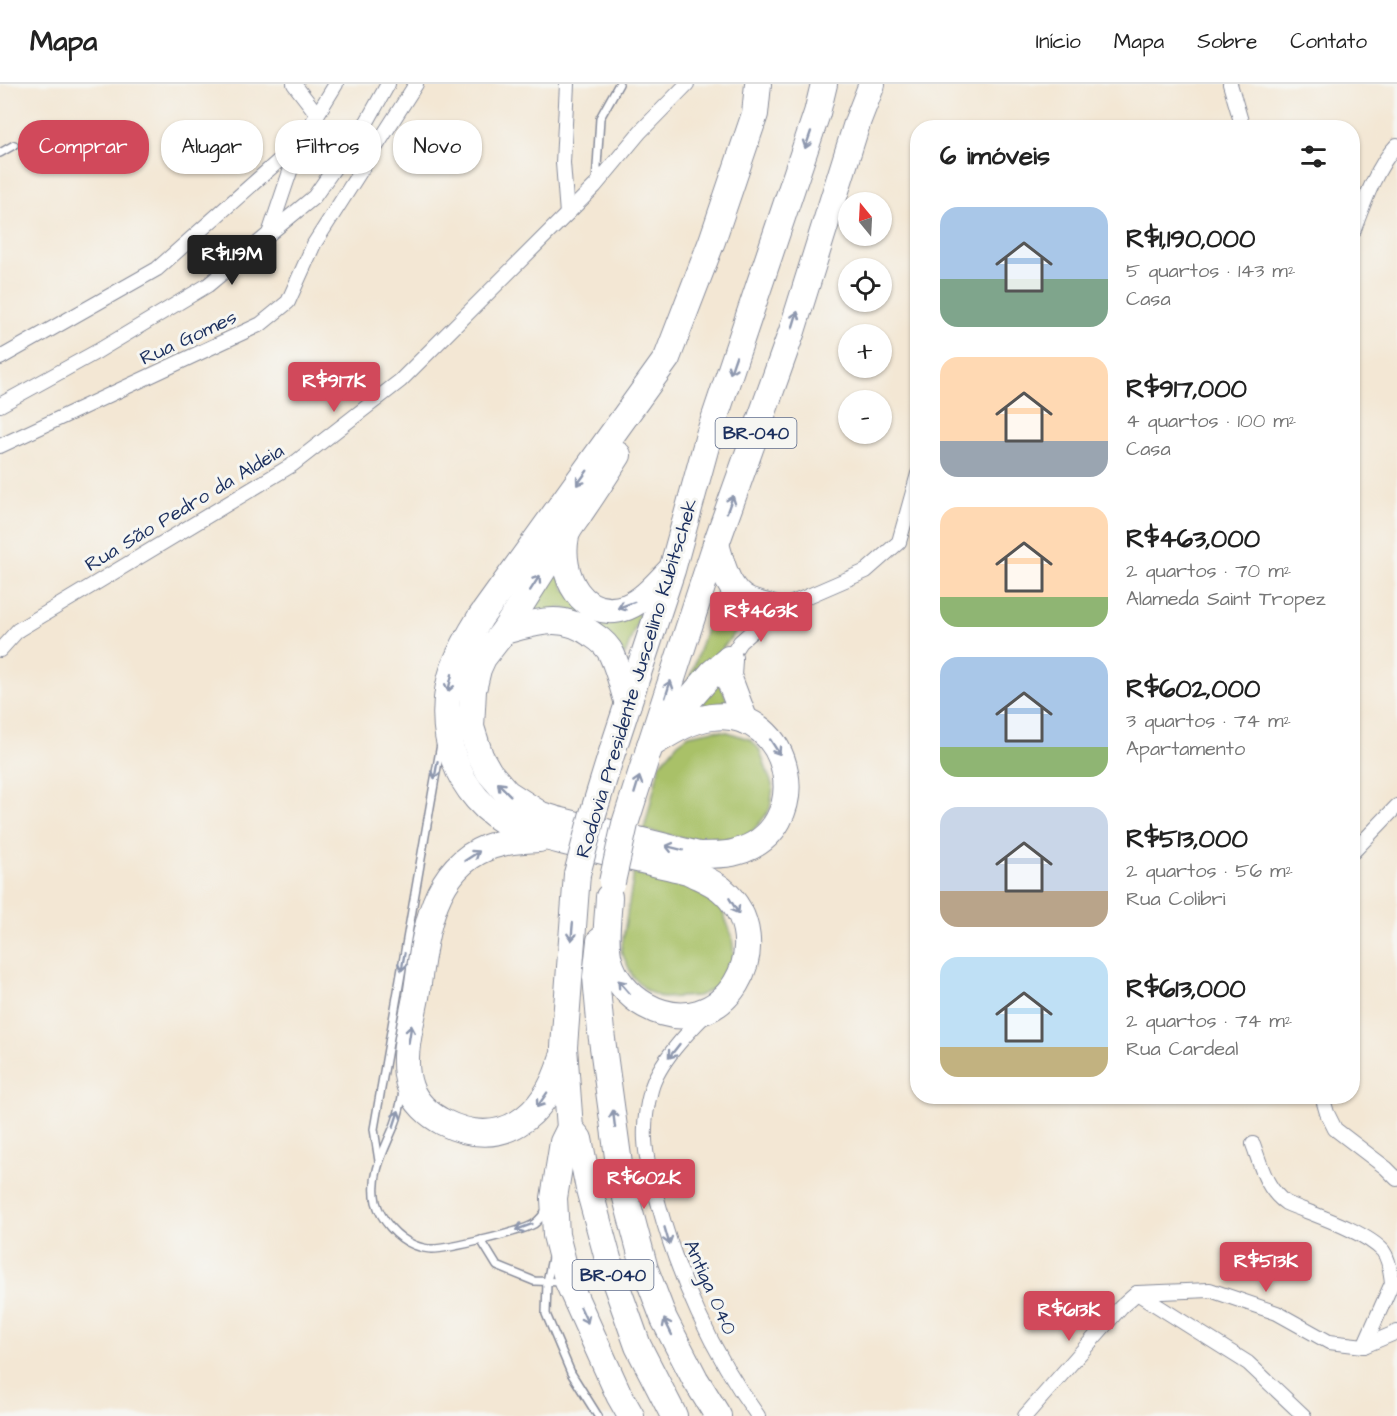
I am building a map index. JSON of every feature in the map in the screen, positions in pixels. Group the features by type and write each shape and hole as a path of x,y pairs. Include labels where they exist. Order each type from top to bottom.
{"highway":[{"path":"611,890 609,958 616,978 639,1002 662,1012 684,1016 694,1015 713,1008 732,990 745,964 748,940 742,918 728,896 710,881 688,872 553,839 513,826 494,814 478,800 463,781 453,759 446,712 448,691 454,666 480,618 667,358 755,114 758,84"},
{"path":"648,751 684,725 699,719 715,716 745,721 759,728 779,751 785,769 786,804 778,823 763,838 745,849 723,854 699,855 554,819 530,809 507,793 489,772 475,744 471,715 476,679 483,658 504,631 678,364 729,241 770,115 773,84"},
{"name":"Rodovia Presidente Juscelino Kubitschek","path":"674,1416 638,1346 630,1324 611,1270 589,1189 579,1138 570,1128 564,1047 577,874 613,749 672,570 709,435 817,113 824,84"},
{"path":"858,120 867,84"},
{"name":"BR-040","path":"858,120 872,84"},
{"name":"Rodovia Presidente Juscelino Kubitschek","path":"718,1416 695,1379 664,1319 645,1269 621,1179 601,1032 596,977 599,945 625,824 716,544 792,331 858,120"},
{"path":"566,534 566,572 572,587 580,597 602,608 617,609 633,604 672,570"},
{"path":"716,544 723,569 730,583 740,594 748,601 776,610"},
{"path":"504,631 546,620 567,621 585,630 603,642 611,653 628,704"},
{"path":"729,658 728,676 745,721"},
{"path":"648,751 713,672 729,658"},
{"path":"553,839 512,841 487,847 458,866 445,883 435,905 426,935 407,1048 407,1075 415,1098 440,1120 471,1133 492,1133 512,1127 535,1111 554,1080 564,1047"},
{"path":"570,1128 563,1142 554,1198 558,1282 631,1416"}],"street":[{"path":"294,84 317,114"},
{"path":"313,120 336,84"},
{"path":"0,405 98,351 208,285 314,197 368,120 388,84"},
{"name":"Rua Gomes","path":"0,446 261,324 288,302 314,244 416,84"},
{"path":"567,84 563,163 567,214"},
{"name":"Rua São Pedro da Aldeia","path":"0,650 18,630 292,465 400,381 596,186 640,132 687,84"},
{"path":"1230,84 1241,120"},
{"path":"1360,212 1389,153 1397,145"},
{"path":"0,358 157,269 275,164"},
{"path":"269,234 290,174"},
{"path":"729,658 740,642 776,610 866,571 899,542 910,503"},
{"path":"0,633 18,630"},
{"path":"1360,845 1397,806"},
{"name":"Antiga 040","path":"713,1008 695,1025 658,1072 651,1088 645,1140 652,1182 669,1245 711,1339 758,1416"},
{"path":"1324,1104 1335,1129 1386,1167 1397,1179"},
{"path":"1253,1144 1265,1177 1272,1191 1279,1198 1354,1232 1384,1252 1392,1282 1364,1346"},
{"path":"1025,1416 1121,1307 1137,1293 1210,1290 1277,1313 1329,1342 1364,1346 1397,1332"},
{"path":"1137,1293 1248,1363 1304,1416"}],"lane":[{"path":"596,186 600,118 619,84"},
{"path":"0,153 14,146"},
{"path":"379,1161 374,1129 446,712"},
{"path":"407,1075 397,1121 379,1161 374,1188 377,1205 388,1225 401,1239 416,1246 432,1249 481,1240 533,1224 543,1217 554,1198"},
{"path":"481,1240 497,1266 534,1281 558,1282 546,1314 571,1374 598,1416"}],"green space":[{"path":"559,564 564,589 640,614 625,655 582,614 562,608 525,613"},
{"path":"720,587 750,614 688,691 686,690"},
{"path":"719,677 729,707 693,709"},
{"path":"714,730 751,740 759,749 773,787 770,809 763,819 750,834 711,844 644,830 660,764 678,743 689,735"},
{"path":"634,873 674,882 709,895 720,904 732,936 734,958 728,975 717,987 698,996 662,998 647,991 633,977 621,951"}]}
